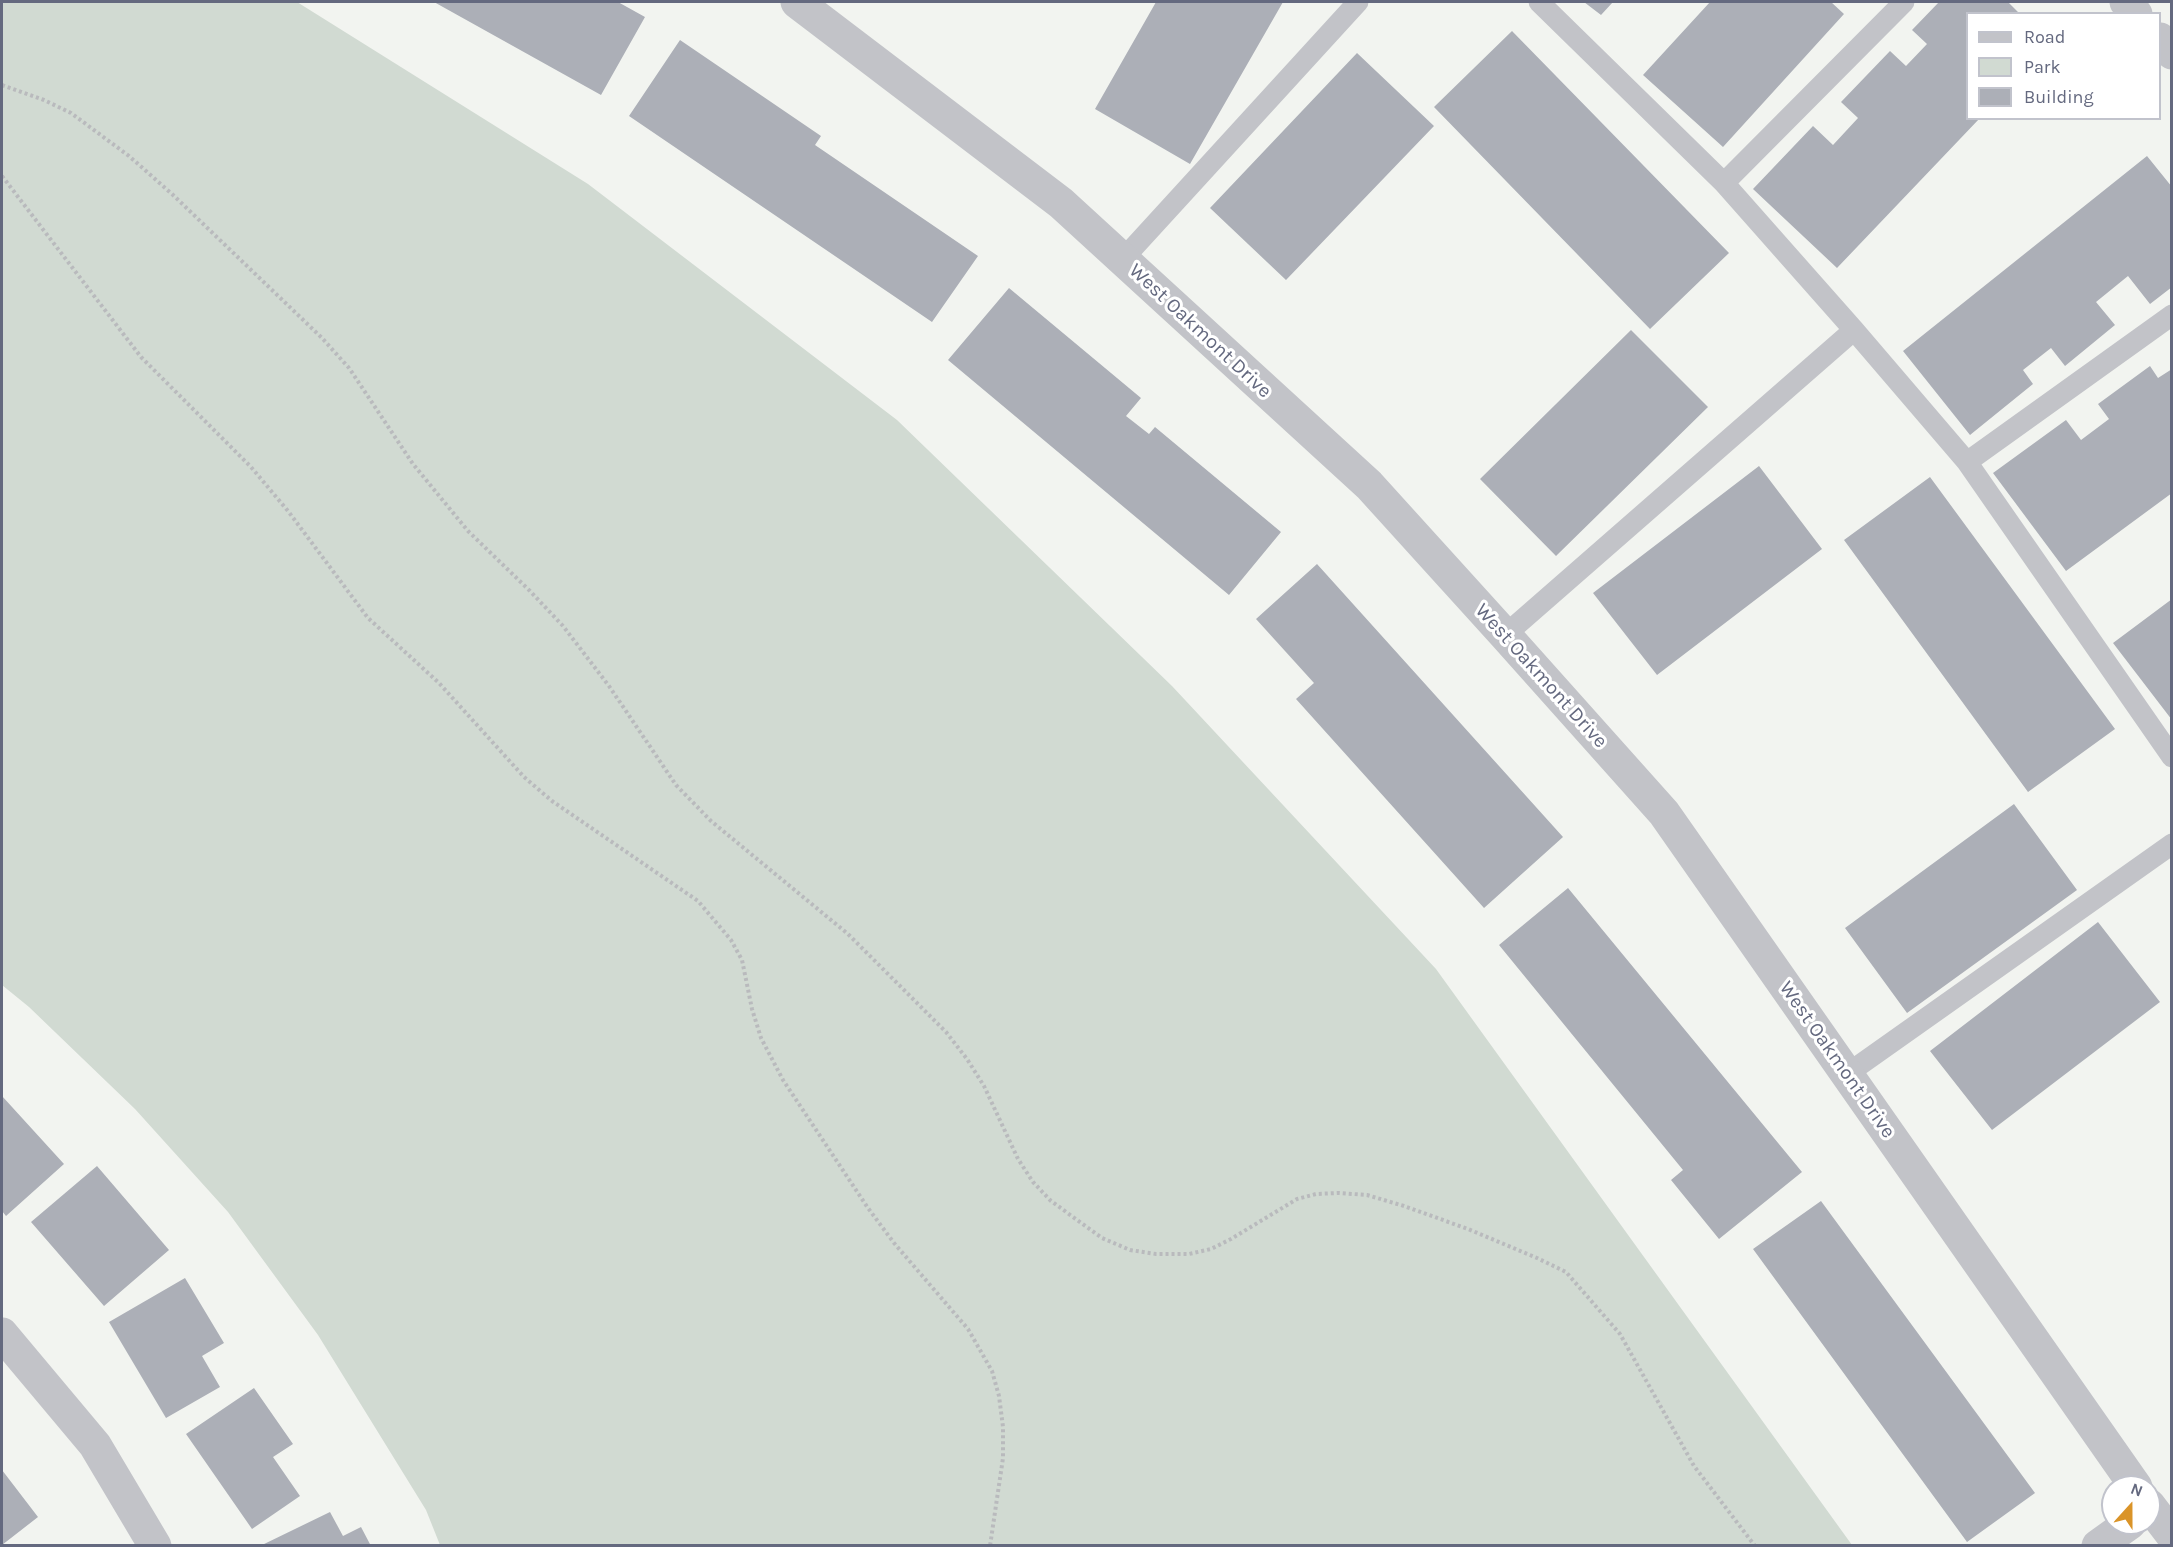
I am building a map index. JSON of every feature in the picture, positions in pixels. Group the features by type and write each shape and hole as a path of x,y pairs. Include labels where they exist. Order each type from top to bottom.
{"street":[{"name":"West Oakmont Drive","path":"797,2 1061,203 1369,485 1664,813 2128,1475"},
{"path":"2161,40 2172,53"},
{"path":"2,1334 95,1446 155,1545"},
{"name":"West Oakmont Drive","path":"2161,1521 2172,1535"},
{"path":"2098,1545 2110,1535"}],"lane":[{"path":"1123,259 1358,2"},
{"path":"1539,2 1724,183 1967,462 2172,758"},
{"path":"1724,183 1904,2"},
{"path":"1967,462 2172,315"},
{"path":"1504,635 1854,330"},
{"path":"1847,1074 2172,844"}],"path":[{"path":"2,85 44,100 70,113 129,156 172,194 322,338 349,368 413,464 468,531 530,591 570,634 609,686 676,785 711,821 848,934 946,1032 984,1086 1018,1159 1033,1182 1051,1201 1102,1238 1130,1250 1156,1254 1189,1254 1211,1250 1297,1199 1316,1194 1339,1192 1367,1195 1468,1229 1566,1272 1620,1334 1694,1466 1755,1545"},
{"path":"2,176 141,357 251,467 288,511 368,618 439,683 524,777 552,801 698,901 731,940 742,960 752,1009 761,1038 783,1080 868,1208 894,1243 968,1329 992,1371 999,1396 1003,1426 1003,1458 990,1545"}],"green space":[{"path":"2,2 297,2 588,184 897,420 1172,686 1436,969 1852,1545 440,1545 426,1510 318,1335 228,1212 135,1109 29,1007 2,985"}],"building":[{"path":"434,2 618,2 645,17 601,95"},
{"path":"1156,2 1283,2 1190,164 1095,109"},
{"path":"1584,2 1613,2 1601,15"},
{"path":"1710,2 1831,2 1844,14 1723,147 1643,75"},
{"path":"1939,2 2008,2 2018,12 1966,12 1966,120 1978,120 1837,268 1753,189 1813,126 1833,145 1858,118 1841,102 1890,51 1906,66 1927,44 1912,30"},
{"path":"1512,31 1729,253 1650,329 1434,107"},
{"path":"680,40 821,136 815,145 978,256 932,322 629,116"},
{"path":"1357,53 1434,126 1286,280 1210,208"},
{"path":"2147,156 2172,187 2172,287 2150,304 2128,276 2096,302 2115,325 2065,366 2051,348 2023,370 2033,384 1970,435 1903,351"},
{"path":"1009,288 1141,398 1126,416 1149,434 1155,427 1281,532 1229,595 948,360"},
{"path":"1631,330 1708,407 1556,556 1480,479"},
{"path":"2150,366 2158,378 2172,369 2172,493 2066,571 1993,473 2066,420 2081,440 2109,419 2098,404"},
{"path":"1759,466 1822,549 1657,675 1593,593"},
{"path":"1930,477 2115,729 2028,792 1844,540"},
{"path":"1317,564 1563,837 1484,908 1296,699 1314,683 1256,619"},
{"path":"2172,599 2172,720 2113,643"},
{"path":"2014,804 2077,890 1907,1013 1845,928"},
{"path":"1568,888 1802,1172 1719,1239 1671,1180 1683,1170 1499,945"},
{"path":"2098,922 2160,1002 1992,1130 1930,1051"},
{"path":"2,1096 64,1164 6,1216 2,1211"},
{"path":"97,1166 169,1250 104,1306 31,1222"},
{"path":"1821,1201 2035,1493 1967,1542 1753,1249"},
{"path":"185,1278 224,1343 202,1356 220,1387 166,1418 109,1322"},
{"path":"254,1388 293,1444 273,1457 300,1496 252,1529 186,1434"},
{"path":"2,1470 38,1517 2,1545"},
{"path":"330,1512 343,1536 361,1527 371,1546 260,1546"}]}
